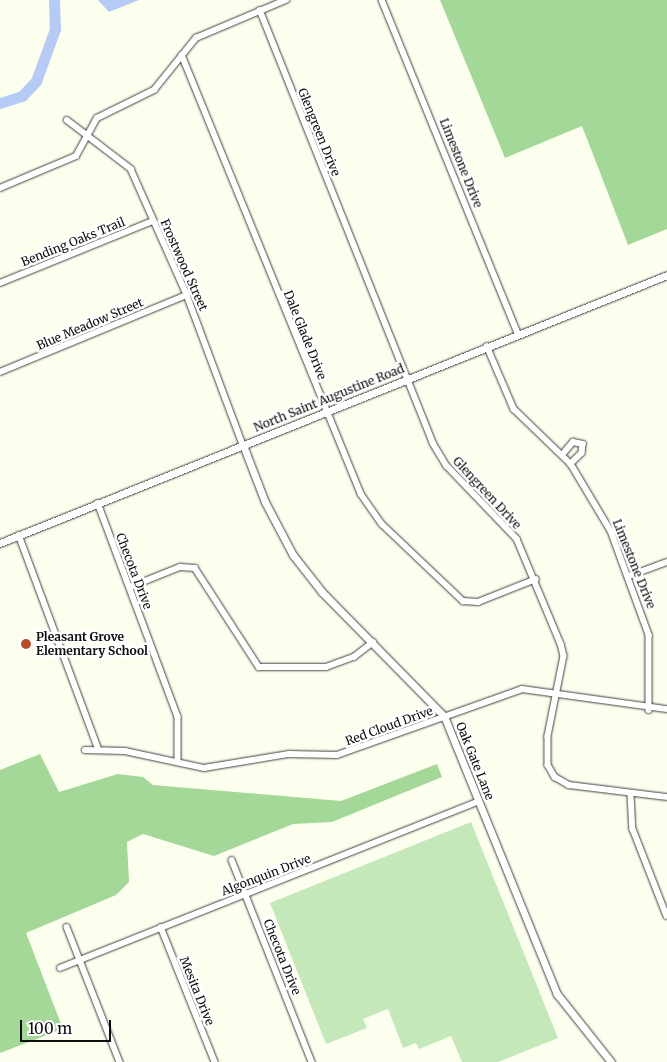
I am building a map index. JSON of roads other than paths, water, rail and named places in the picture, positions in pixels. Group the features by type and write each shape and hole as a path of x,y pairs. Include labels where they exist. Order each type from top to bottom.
{"street":[{"path":"0,188 76,156 89,134 107,110 154,90 182,55 208,30 286,0"},
{"name":"Limestone Drive","path":"382,0 518,334"},
{"name":"Glengreen Drive","path":"260,10 427,431 447,466 512,533 536,579 564,656 546,755 555,777 569,786 631,796 667,797"},
{"name":"Dale Glade Drive","path":"182,55 348,468 382,524 454,595 478,602 536,579"},
{"name":"Frostwood Street","path":"67,120 89,134 130,169 188,294 243,445"},
{"name":"Bending Oaks Trail","path":"0,283 153,220"},
{"name":"North Saint Augustine Road","path":"0,543 667,275"},
{"name":"Blue Meadow Street","path":"0,372 188,294"},
{"name":"Limestone Drive","path":"487,346 514,409 571,464 601,511 629,576 649,635 649,710"},
{"path":"562,455 573,442 583,444 582,452 571,464"},
{"name":"Oak Gate Lane","path":"243,445 293,555 322,592 444,716 557,994 611,1062"},
{"name":"Checota Drive","path":"98,503 178,717 178,761"},
{"path":"19,535 99,750"},
{"path":"629,576 667,562"},
{"path":"130,588 180,567 195,568 259,667 326,667 354,657 373,642"},
{"name":"Red Cloud Drive","path":"85,750 99,750 178,761 212,768 289,754 338,755 508,692 556,694 649,710 667,709"},
{"path":"631,796 633,829 667,916"},
{"name":"Algonquin Drive","path":"60,968 479,801"},
{"name":"Checota Drive","path":"232,860 312,1062"},
{"path":"67,927 120,1062"},
{"name":"Mesita Drive","path":"162,927 215,1062"}],"water":[{"path":"98,0 139,0 109,12"}],"waterway":[{"path":"0,103 22,96 36,81 55,29 54,0"}],"place":[{"name":"Pleasant Grove Elementary School","path":"26,644"}]}
